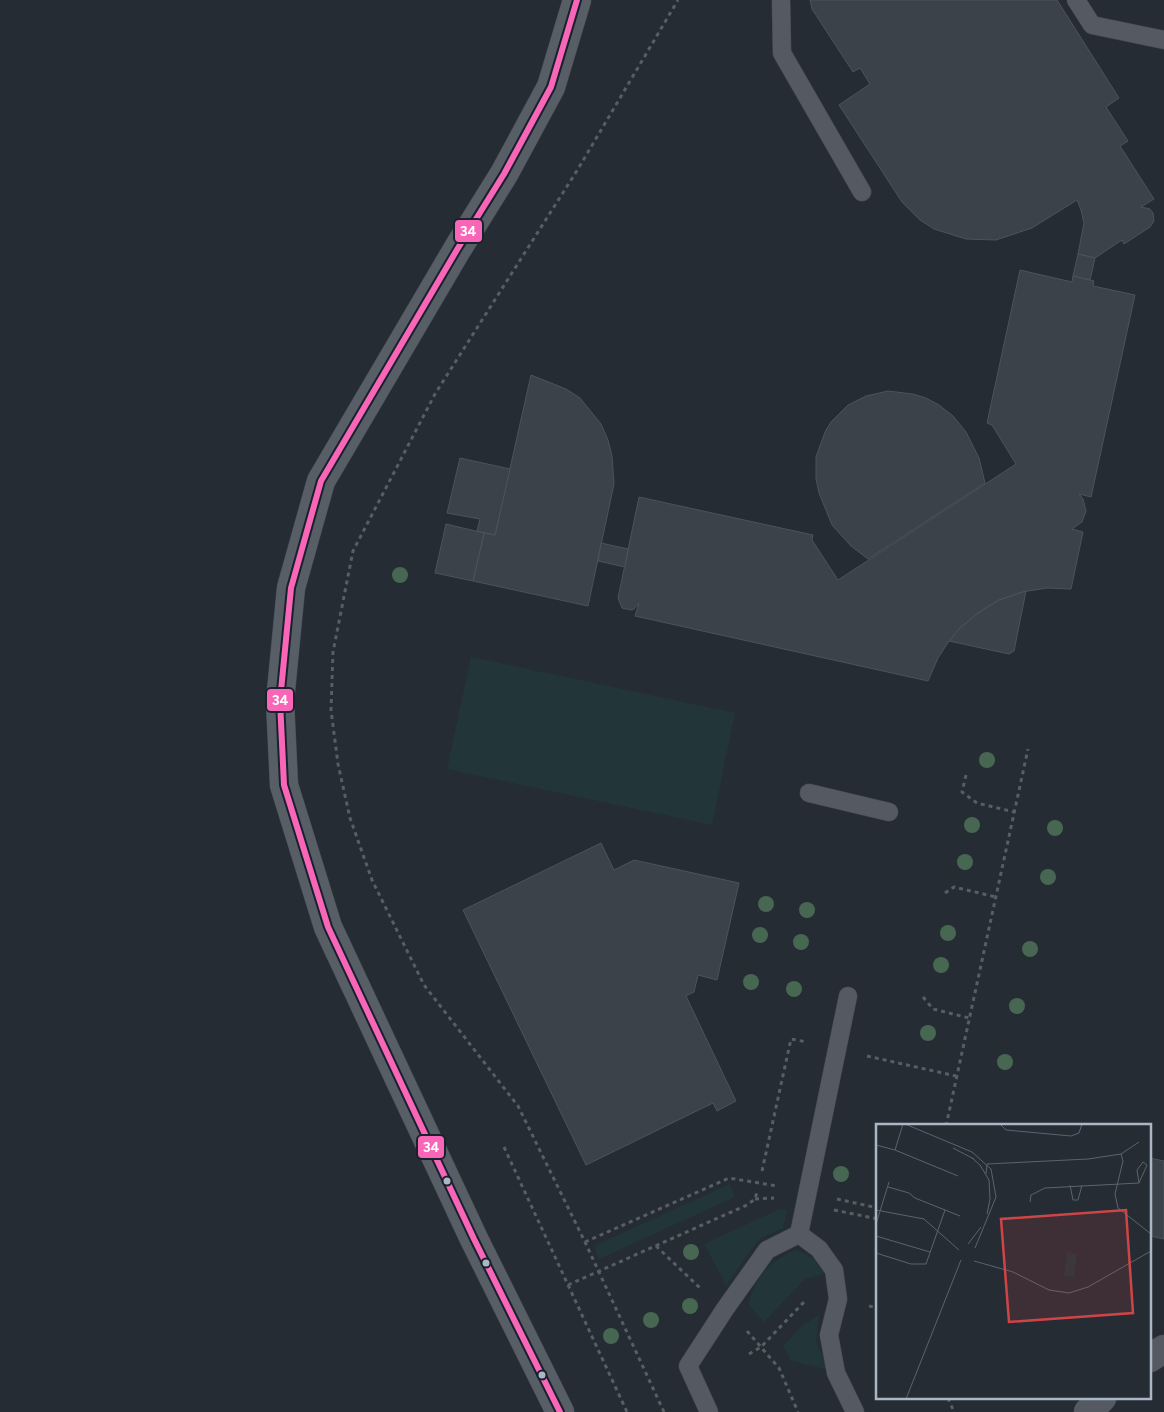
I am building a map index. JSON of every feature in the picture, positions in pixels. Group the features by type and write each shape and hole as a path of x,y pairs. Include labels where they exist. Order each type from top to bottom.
{"street":[{"path":"560,1412 474,1239 328,927 284,785 280,701 291,588 321,481 458,248 509,166 551,87 577,0"},
{"path":"1152,1357 1164,1349"},
{"path":"1088,1412 1100,1400"}],"lane":[{"path":"781,0 782,52 862,192"},
{"path":"1076,0 1092,24 1164,40"},
{"path":"810,793 889,812"},
{"path":"799,1234 848,996"},
{"path":"710,1412 688,1366 725,1309 767,1250 799,1234"},
{"path":"799,1234 819,1249 834,1270 838,1300 829,1335 836,1374 855,1412"}],"path":[{"path":"664,1412 585,1242 518,1106 424,985 372,880 350,818 338,764 331,710 333,652 352,551 435,394 578,169 678,0"},
{"path":"946,1124 1028,749"},
{"path":"966,775 962,792 977,803 1014,812"},
{"path":"945,894 954,887 996,897"},
{"path":"923,997 933,1009 969,1018"},
{"path":"762,1171 791,1039 810,1043"},
{"path":"863,1055 956,1076"},
{"path":"504,1147 627,1412"},
{"path":"585,1242 729,1178 784,1188"},
{"path":"568,1285 747,1205 755,1199 757,1192"},
{"path":"830,1198 876,1208"},
{"path":"829,1209 876,1219"},
{"path":"656,1246 708,1294"},
{"path":"749,1354 761,1347 805,1301"},
{"path":"742,1325 779,1368 798,1412"},
{"path":"949,1400 954,1412"}],"green space":[{"path":"471,657 735,713 712,825 447,769"},
{"path":"730,1184 735,1197 599,1259 594,1246"},
{"path":"780,1209 787,1210 783,1228 759,1239 726,1285 704,1244"},
{"path":"797,1250 814,1259 824,1274 805,1279 764,1322 748,1304 755,1285 765,1270 772,1264"},
{"path":"819,1315 816,1342 829,1370 791,1361 783,1346 801,1327"}],"building":[{"path":"810,0 1057,0 1119,98 1106,107 1128,141 1120,146 1154,199 1141,207 1150,209 1153,213 1154,221 1150,227 1124,244 1122,240 1095,258 1078,254 1084,223 1077,200 1032,228 996,240 966,239 934,229 920,220 902,202 839,105 870,84 860,68 853,72 812,9"},
{"path":"1078,254 1095,258 1090,280 1073,276"},
{"path":"1020,270 1072,282 1073,276 1094,281 1093,286 1135,295 1091,497 1079,494 1083,499 1086,511 1082,522 1072,529 1083,532 1071,589 1047,588 1022,592 999,600 978,613 959,629 949,641 938,658 928,681 635,616 639,603 631,610 622,608 618,598 639,497 813,535 812,540 838,580 1016,464 992,425 987,423"},
{"path":"531,375 566,389 580,398 601,424 612,456 614,484 588,606 473,581 484,533 495,535"},
{"path":"888,391 913,394 926,398 953,416 966,432 979,458 985,483 868,559 851,546 832,525 819,493 816,479 816,457 825,432 831,422 848,405 866,396"},
{"path":"460,458 510,469 495,535 477,531 480,519 447,513"},
{"path":"446,524 484,533 473,581 435,573"},
{"path":"601,543 628,549 625,567 598,561"},
{"path":"1026,591 1014,651 1009,654 949,641 959,629 978,613 999,600"},
{"path":"601,843 614,870 634,860 739,883 717,980 698,975 694,992 686,996 736,1101 717,1111 713,1103 586,1165 463,910"},
{"path":"1152,1158 1164,1161 1164,1239 1152,1236"}],"transit line":[{"name":"34","path":"560,1412 474,1239 328,927 284,785 280,701 291,588 321,481 458,248 504,174 551,87 577,0"}]}
